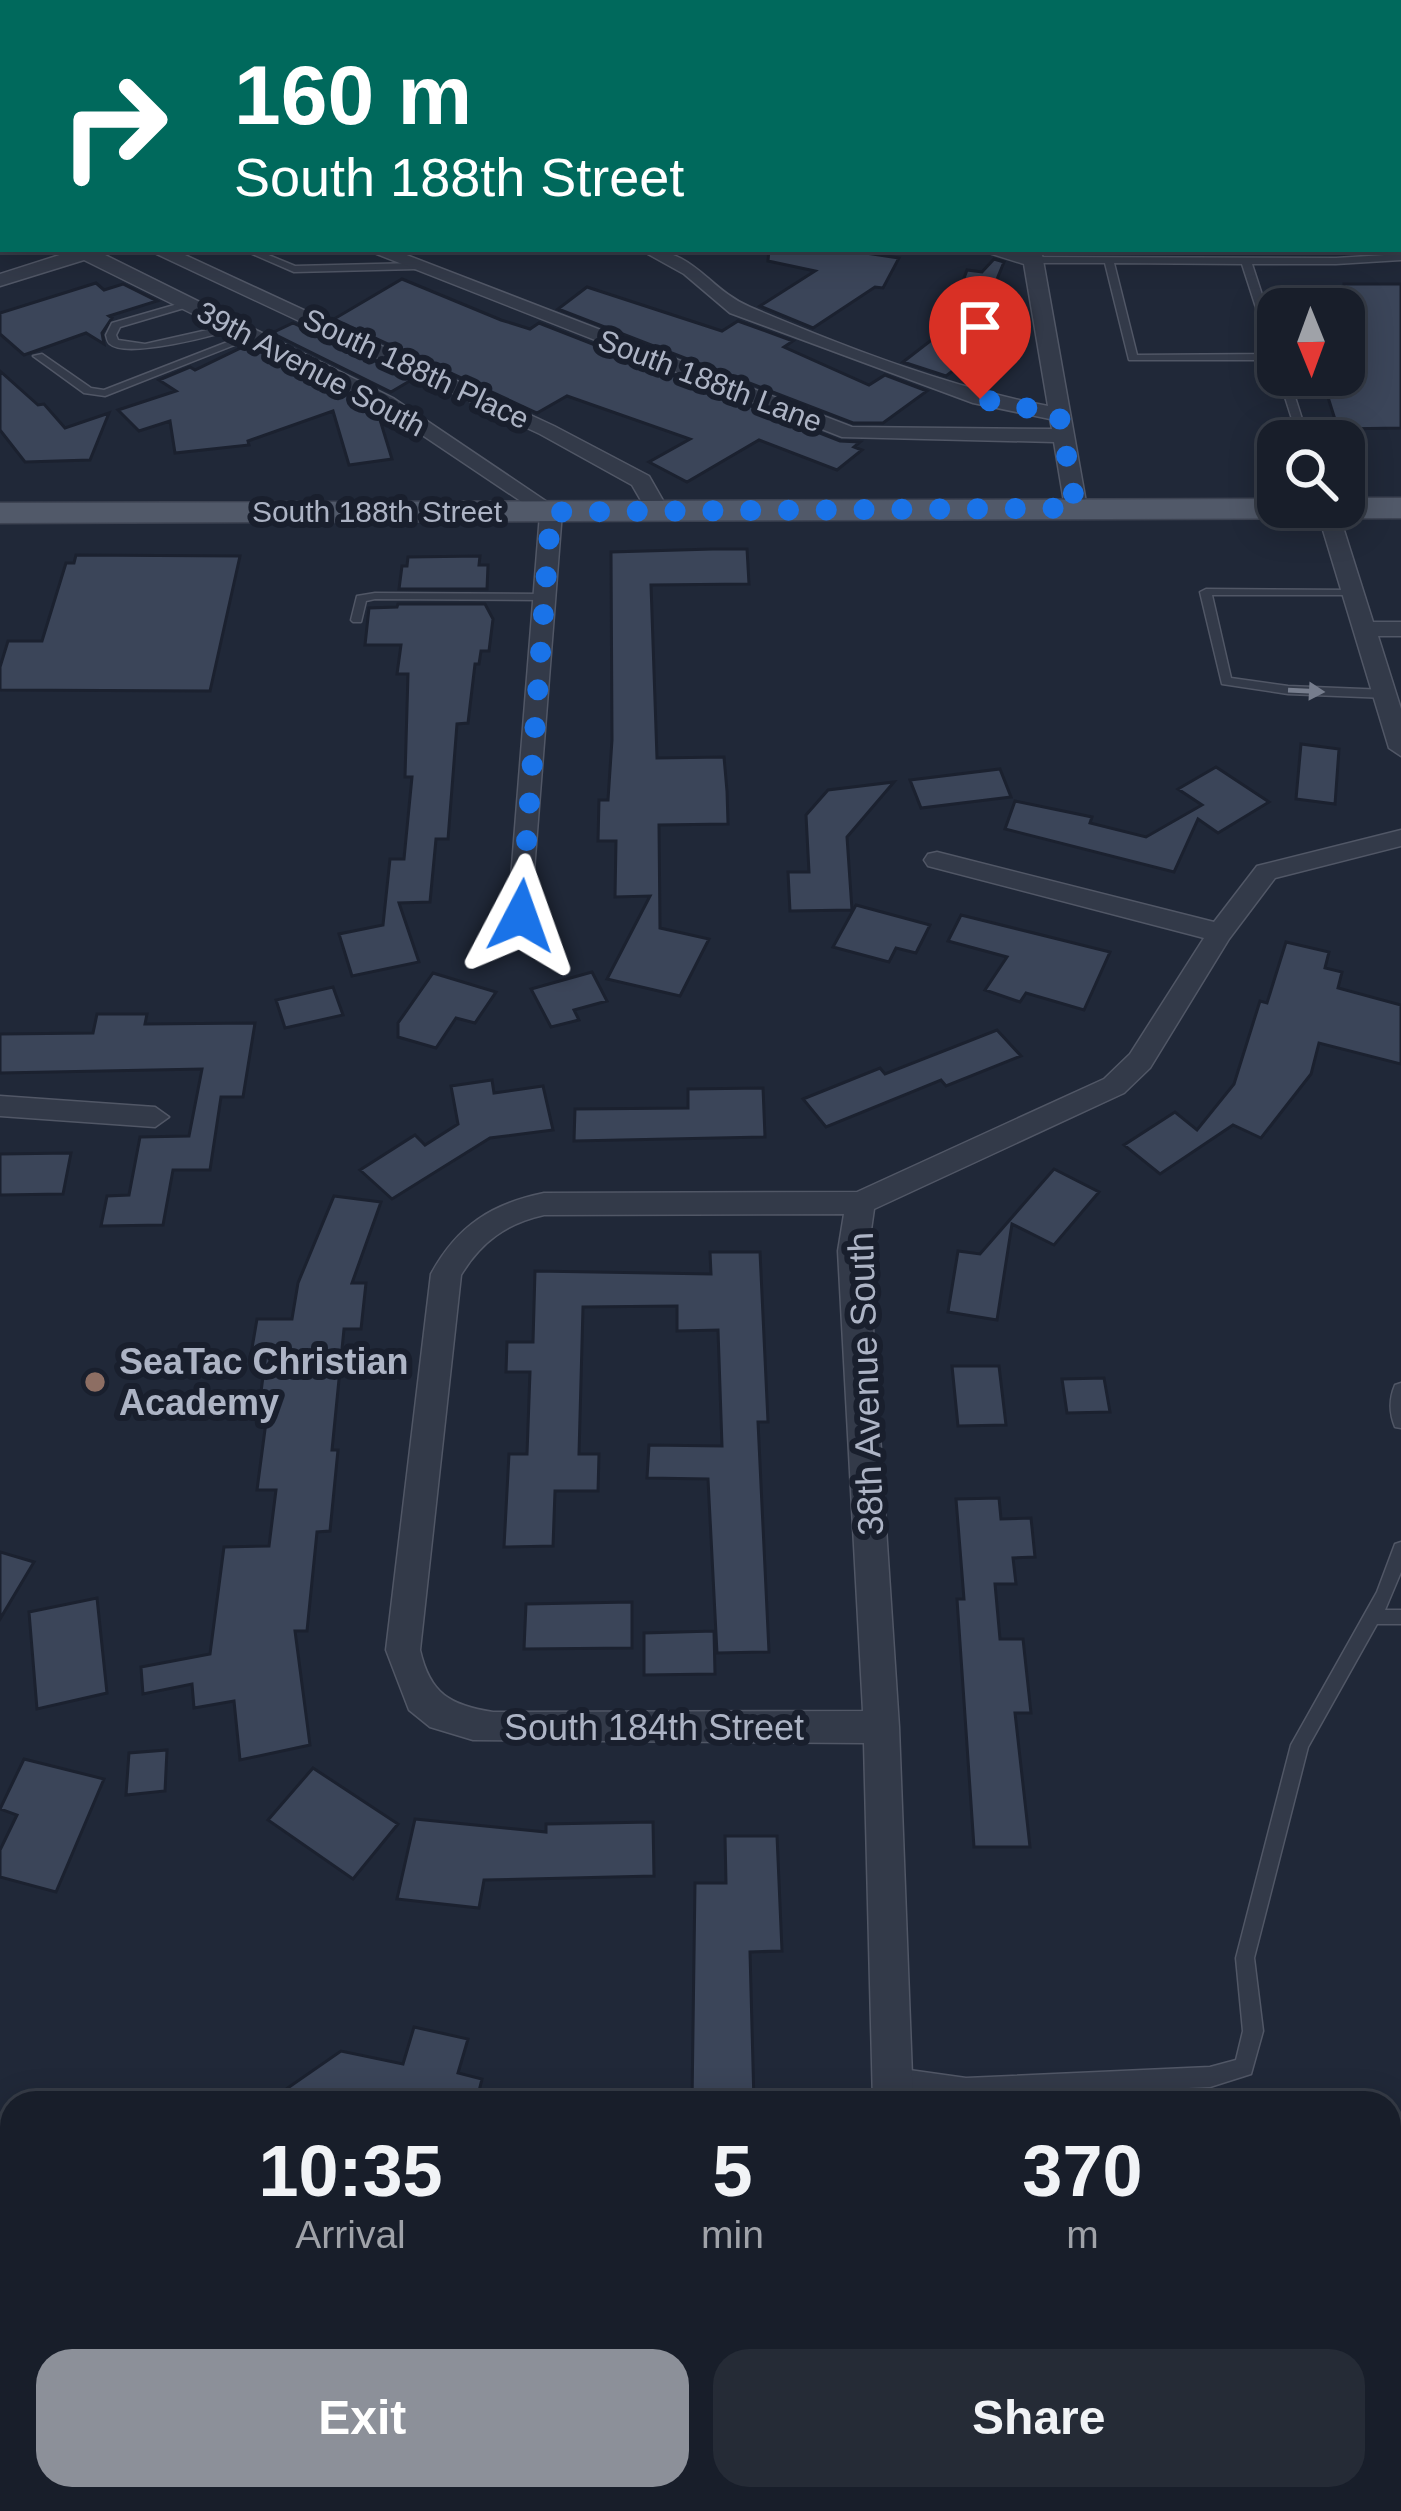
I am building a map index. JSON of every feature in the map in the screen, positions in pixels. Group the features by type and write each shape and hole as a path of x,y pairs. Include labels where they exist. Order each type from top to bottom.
{"main road":[{"name":"South 188th Street","path":"0,513 1257,508"},
{"name":"South 188th Street","path":"1365,508 1401,508"}],"street":[{"name":"39th Avenue South","path":"0,280 78,252"},
{"name":"39th Avenue South","path":"83,252 386,402 551,512"},
{"name":"South 188th Place","path":"162,252 547,430 641,481 658,511"},
{"name":"South 188th Lane","path":"381,252 849,433 1061,425"},
{"path":"655,252 691,270 737,309 1061,425"},
{"path":"1032,255 1076,508"},
{"path":"521,916 551,512"},
{"path":"1333,528 1401,748"},
{"path":"1366,629 1401,629"},
{"name":"38th Avenue South","path":"893,2090 881,1727 853,1251 860,1203 1114,1085 1140,1061 1220,933 1267,872 1401,838"},
{"path":"937,860 1220,933"},
{"path":"0,1106 155,1117"},
{"name":"South 184th Street","path":"860,1203 544,1204 513,1209 489,1221 460,1246 446,1274 403,1650 409,1683 429,1711 460,1724 493,1728 881,1727"}],"lane":[{"path":"253,252 294,269 416,266"},
{"path":"1032,255 1108,261 1401,257"},
{"path":"1108,261 1132,358 1257,358"},
{"path":"1246,261 1257,294"},
{"path":"188,304 116,325 113,343 145,347 243,331"},
{"path":"38,356 88,391 106,393 243,331"},
{"path":"1354,592 1206,592 1226,681 1288,690 1387,694"},
{"path":"357,620 361,598 375,596 544,597"},
{"path":"1401,1389 1397,1401 1401,1422"},
{"path":"893,2090 1210,2077 1244,2067 1253,2031 1245,1958 1300,1745 1372,1617 1401,1549"},
{"path":"1372,1617 1401,1617"}],"building":[{"path":"769,252 859,252 899,258 883,288 875,287 813,328 760,306 815,271 768,261"},
{"path":"994,259 1004,262 991,294 996,291 1006,302 962,349 975,354 946,376 903,362 947,328 932,325 956,300 967,270 982,272"},
{"path":"402,279 501,320 530,329 539,323 840,441 860,442 854,447 862,450 837,470 759,440 687,482 649,462 690,439 567,396 537,413 334,319"},
{"path":"96,283 104,290 123,284 157,301 109,316 102,333 104,344 86,333 24,355 0,334 0,313"},
{"path":"1344,284 1401,284 1401,428 1365,429 1365,420 1335,420 1328,396 1365,396 1365,288 1344,288"},
{"path":"587,287 722,331 738,321 793,341 784,347 869,385 885,375 927,391 883,423 853,423 558,309"},
{"path":"293,323 413,379 391,392 272,333"},
{"path":"247,345 377,410 392,459 349,465 333,411 248,441 249,445 175,453 170,421 139,431 118,410 176,391 159,380 190,367 195,370"},
{"path":"0,371 38,405 44,404 65,428 109,413 90,460 25,462 0,430"},
{"path":"747,549 749,584 651,585 657,758 724,757 728,824 659,825 660,928 709,939 680,996 607,979 650,896 615,897 616,841 598,841 599,800 608,800 612,740 611,552"},
{"path":"76,555 240,556 210,691 0,690 0,667 8,641 42,641 66,563 74,563"},
{"path":"480,556 479,565 488,565 487,589 399,589 408,557"},
{"path":"485,604 493,619 489,651 481,651 479,664 475,664 468,723 457,724 448,839 436,839 430,902 399,903 419,962 352,976 339,934 383,925 390,859 404,859 412,777 405,777 408,674 397,674 401,645 365,645 369,608"},
{"path":"1301,744 1339,749 1335,804 1296,799"},
{"path":"1216,767 1269,802 1218,833 1198,819 1174,872 1005,829 1015,801 1092,817 1090,823 1146,837 1202,805 1178,789"},
{"path":"1000,769 1011,797 921,808 910,780"},
{"path":"894,782 847,837 852,910 790,911 788,872 809,872 806,815 828,790"},
{"path":"856,905 930,925 916,953 896,948 889,962 833,947"},
{"path":"961,915 1110,952 1084,1010 1026,993 1020,1002 985,990 1007,957 948,941"},
{"path":"1286,942 1329,952 1325,968 1342,972 1338,988 1401,1005 1401,1064 1319,1043 1311,1074 1261,1138 1233,1125 1160,1174 1124,1145 1175,1112 1197,1130 1234,1084 1260,1001 1267,1003"},
{"path":"592,972 607,1001 574,1010 579,1020 551,1027 531,989"},
{"path":"433,973 496,992 475,1023 456,1018 436,1048 398,1037 398,1023"},
{"path":"333,987 343,1015 285,1028 276,1000"},
{"path":"97,1014 147,1014 145,1024 255,1023 243,1097 221,1097 210,1170 173,1170 163,1225 101,1226 107,1196 129,1195 140,1137 189,1136 202,1069 0,1073 0,1034 93,1033"},
{"path":"997,1030 1021,1056 946,1086 941,1080 826,1127 803,1099 880,1068 885,1074"},
{"path":"492,1080 494,1093 543,1086 553,1130 490,1138 392,1199 360,1170 415,1135 425,1145 458,1124 451,1086"},
{"path":"763,1088 765,1137 574,1141 575,1109 688,1108 688,1089"},
{"path":"71,1153 63,1194 0,1195 0,1154"},
{"path":"1054,1169 1099,1192 1054,1245 1012,1224 997,1320 948,1312 958,1251 980,1254"},
{"path":"334,1196 381,1202 352,1283 366,1283 361,1329 344,1329 332,1450 338,1450 330,1531 317,1532 307,1631 295,1631 310,1745 240,1760 234,1701 194,1708 192,1684 143,1694 141,1667 210,1654 224,1547 269,1546 276,1490 257,1490 266,1422 257,1422 266,1354 251,1354 257,1319 292,1319 298,1283"},
{"path":"710,1252 760,1252 768,1422 758,1422 769,1652 717,1653 708,1479 647,1478 649,1445 722,1446 718,1330 677,1331 677,1306 583,1307 579,1454 599,1454 598,1491 555,1491 553,1546 504,1547 509,1454 527,1454 530,1372 506,1372 507,1342 533,1342 535,1271 711,1274"},
{"path":"952,1366 999,1366 1006,1425 958,1426"},
{"path":"1104,1378 1110,1412 1067,1413 1062,1379"},
{"path":"999,1498 1001,1519 1031,1518 1035,1557 1013,1558 1016,1584 995,1584 1000,1639 1023,1639 1031,1713 1015,1713 1030,1847 974,1847 957,1599 964,1599 956,1499"},
{"path":"0,1552 34,1562 0,1619"},
{"path":"97,1598 107,1693 37,1709 29,1612"},
{"path":"632,1602 632,1648 524,1649 526,1604"},
{"path":"714,1631 715,1674 644,1675 644,1633"},
{"path":"167,1750 165,1791 126,1795 129,1753"},
{"path":"24,1759 104,1779 56,1892 0,1877 0,1850 17,1815 0,1809"},
{"path":"313,1768 398,1824 353,1879 268,1820"},
{"path":"415,1819 546,1832 546,1824 653,1822 654,1876 484,1880 479,1908 397,1899"},
{"path":"725,1836 777,1836 782,1951 750,1952 754,2091 692,2091 695,1883 726,1883"},
{"path":"414,2027 468,2039 458,2073 482,2079 479,2091 283,2091 341,2051 403,2064"}],"place":[{"name":"SeaTac Christian Academy","path":"95,1382"}],"route":[{"path":"521,916 551,512 1076,508 1059,414 980,399"}]}
